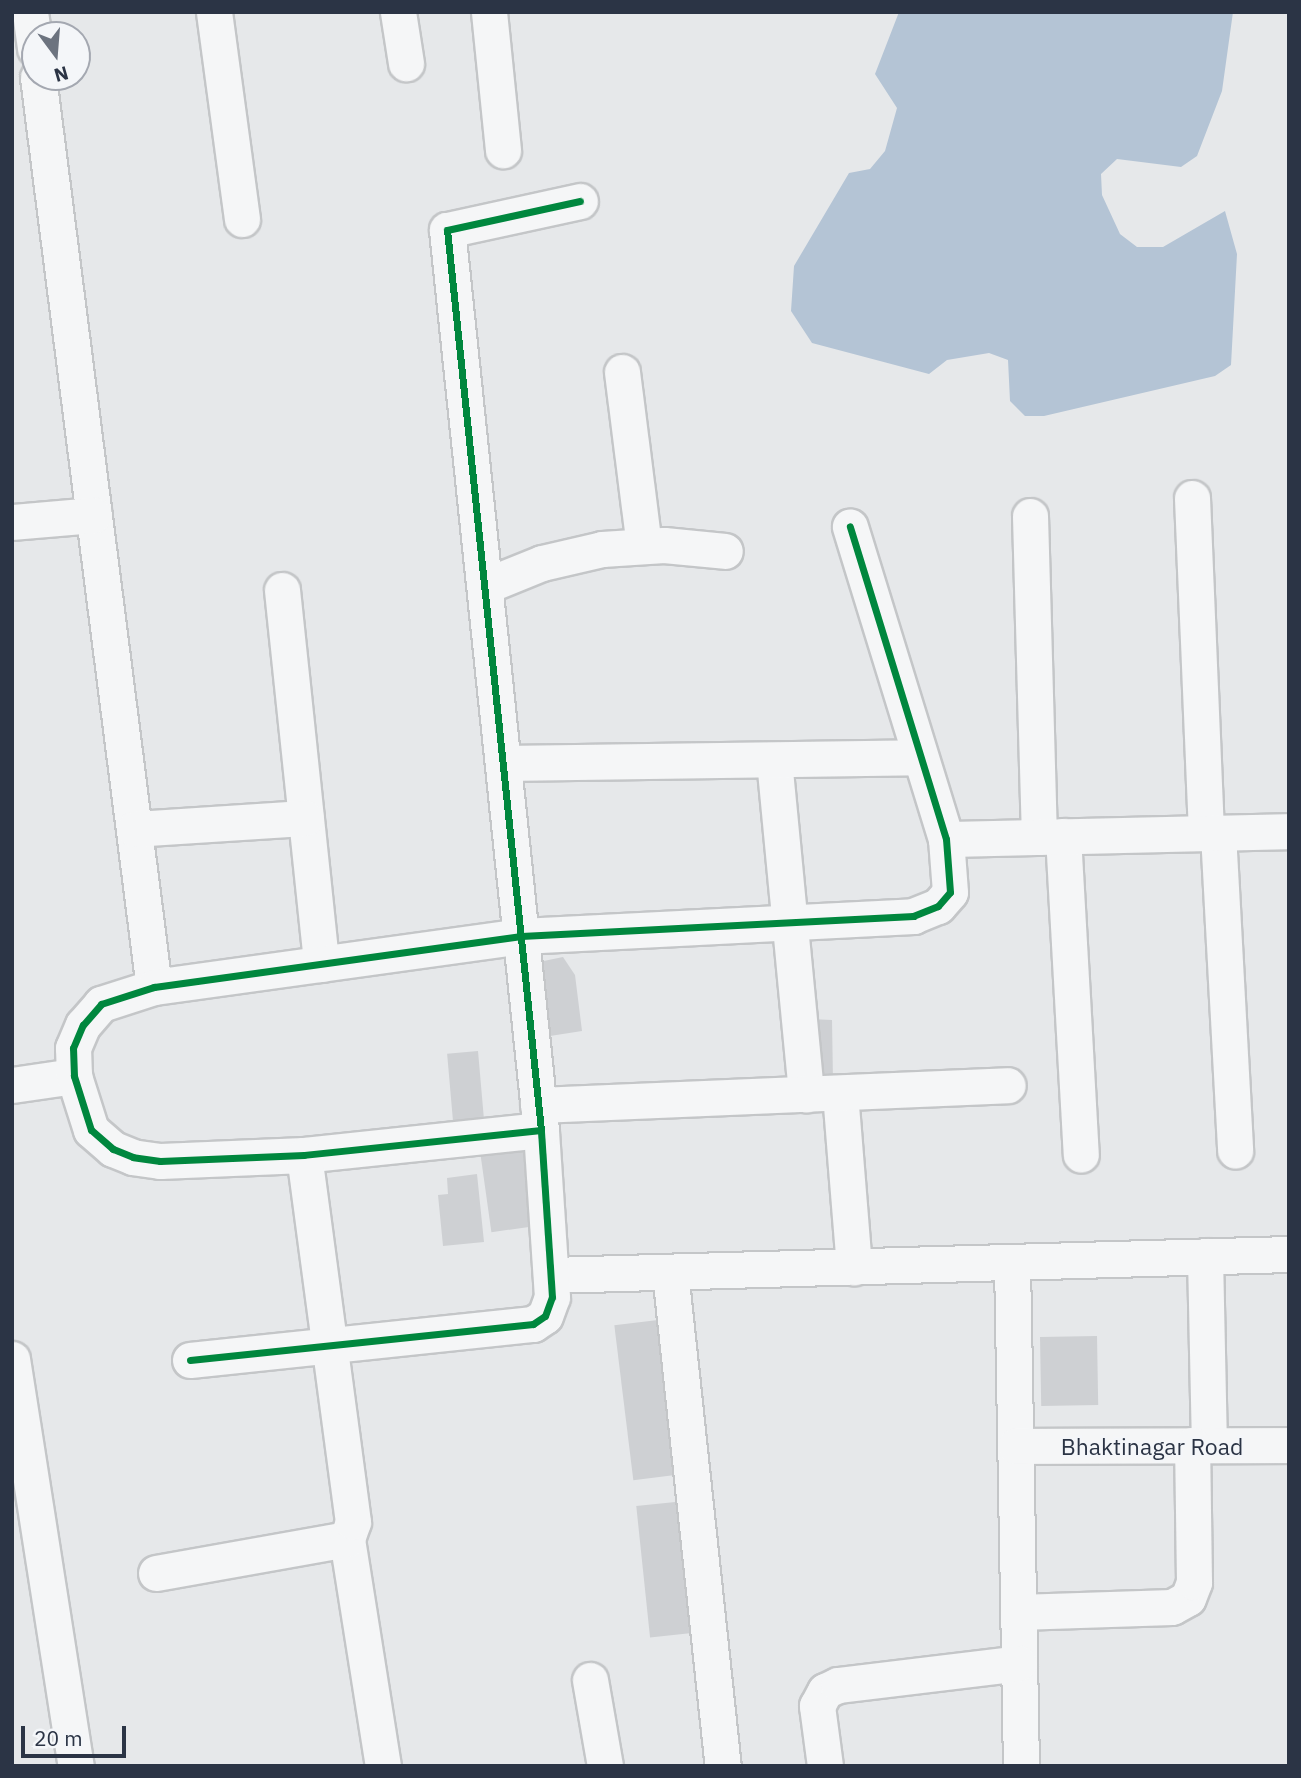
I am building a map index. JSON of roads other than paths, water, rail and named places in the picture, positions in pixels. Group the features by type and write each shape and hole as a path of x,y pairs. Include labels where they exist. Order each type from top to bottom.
{"street":[{"path":"214,12 242,219"},
{"path":"398,12 406,63"},
{"path":"489,12 503,150"},
{"path":"40,91 154,987"},
{"path":"190,1360 533,1324 545,1315 552,1297 540,1117 447,230 580,201"},
{"path":"622,372 644,546"},
{"path":"1192,498 1235,1151"},
{"path":"12,522 94,515"},
{"path":"1030,516 1051,837 1081,1154"},
{"path":"850,526 946,839 950,892 938,906 913,916 521,936 154,987 101,1004 83,1025 73,1048 74,1076 91,1130 113,1149 133,1157 160,1161 304,1155 540,1117 806,1094 1008,1085"},
{"path":"485,586 542,563 602,549 644,546 725,551"},
{"path":"282,590 321,964"},
{"path":"503,763 920,757"},
{"path":"774,760 806,1094"},
{"path":"134,829 306,818"},
{"path":"946,839 1289,831"},
{"path":"12,1085 74,1076"},
{"path":"840,1093 854,1267"},
{"path":"304,1155 353,1522 347,1539 383,1766"},
{"path":"551,1275 1289,1254"},
{"path":"1018,1612 1172,1607 1188,1598 1194,1582 1205,1256"},
{"path":"1012,1262 1020,1766"},
{"path":"670,1272 723,1766"},
{"path":"12,1359 25,1515 76,1766"},
{"name":"Bhaktinagar Road","path":"1015,1446 1289,1445"},
{"path":"156,1573 347,1539"},
{"path":"825,1766 817,1706 825,1691 838,1685 1019,1663"},
{"path":"590,1680 605,1766"}],"water":[{"path":"899,12 1233,12 1222,91 1197,156 1181,167 1117,159 1101,174 1102,195 1120,234 1137,247 1163,247 1225,211 1237,254 1231,365 1215,376 1044,416 1025,416 1010,401 1008,360 989,353 947,360 929,374 812,343 791,311 794,266 849,173 870,169 885,151 897,108 875,74"}]}
